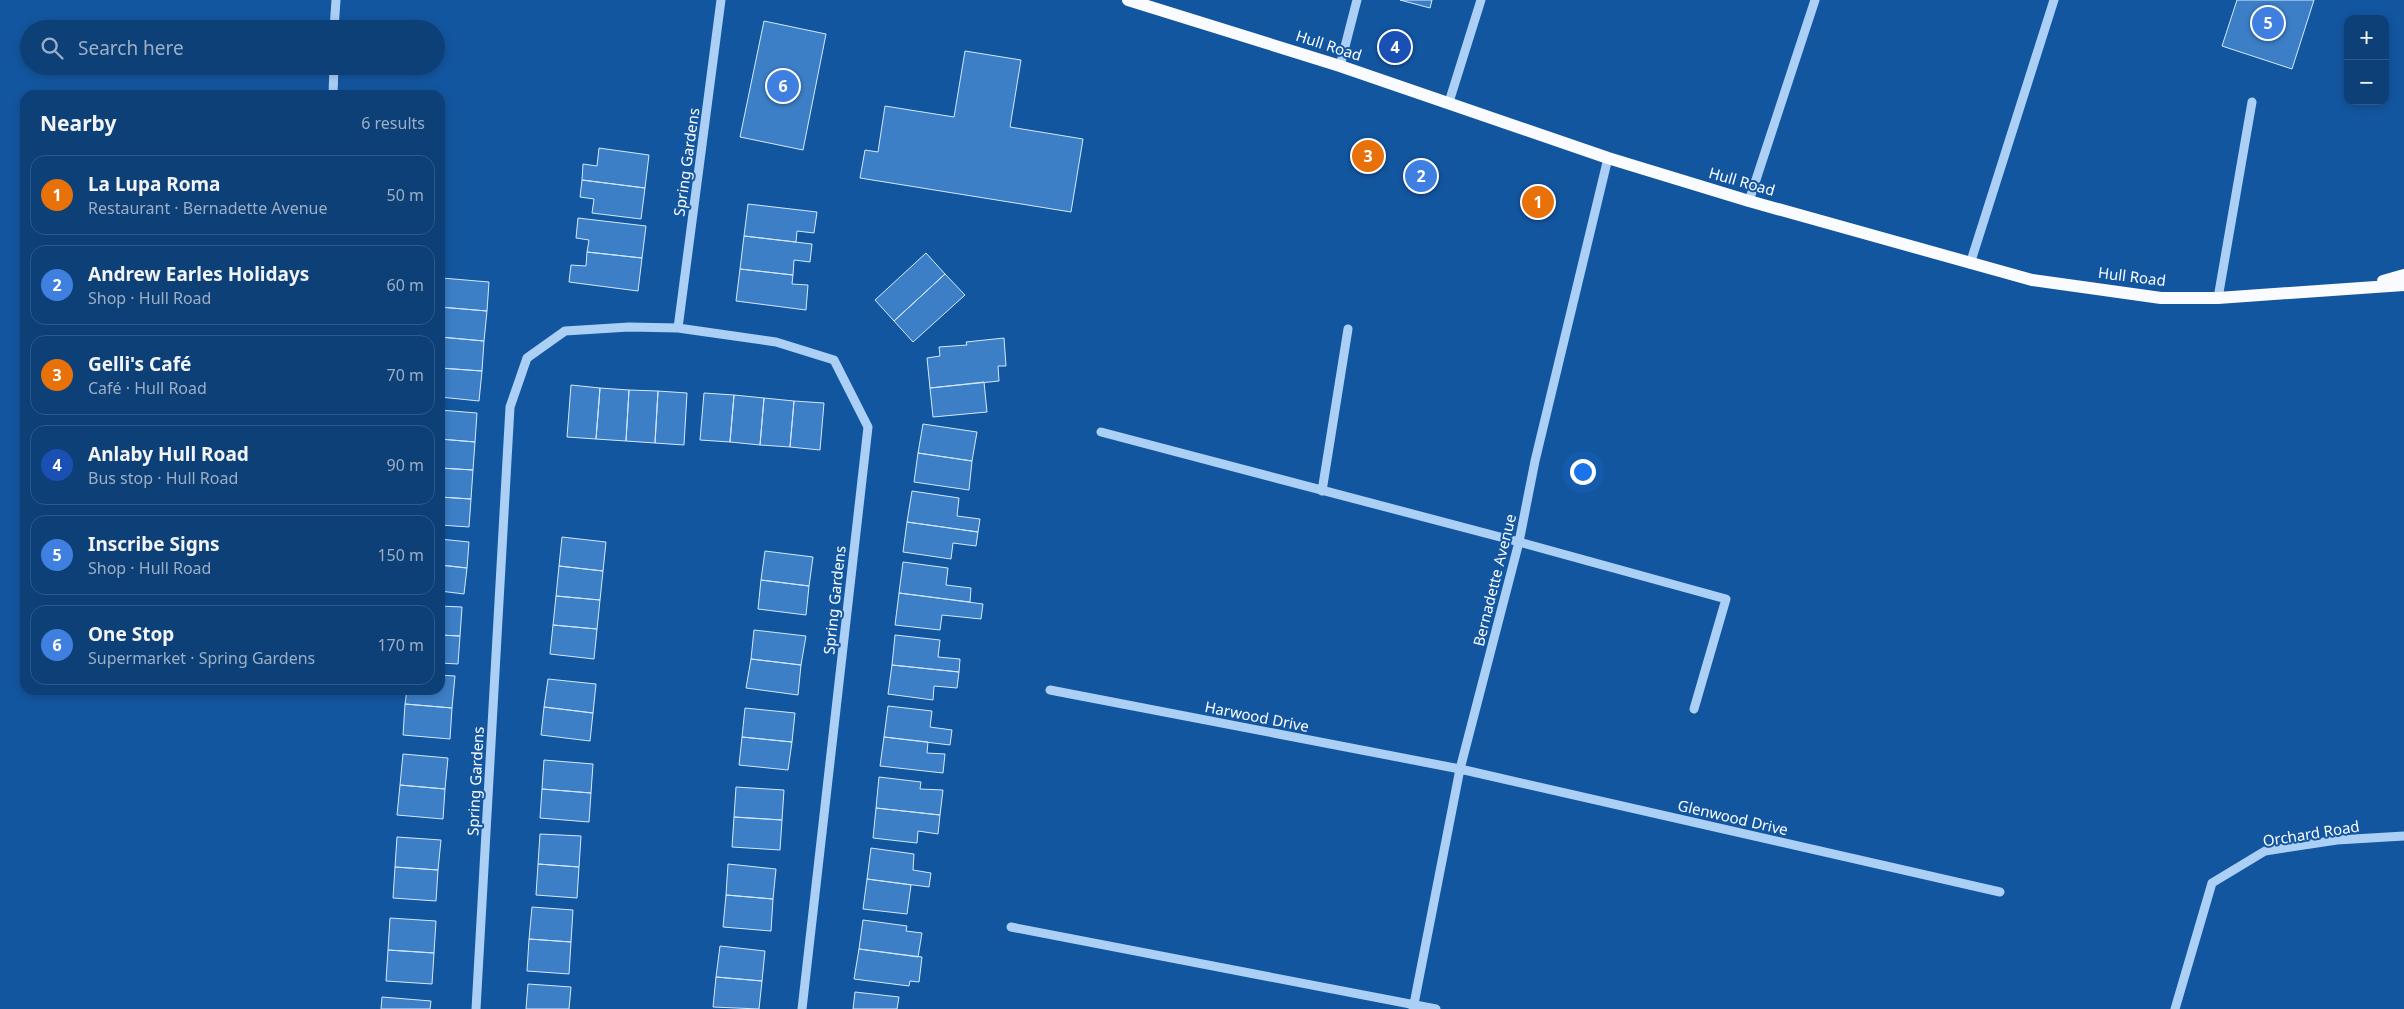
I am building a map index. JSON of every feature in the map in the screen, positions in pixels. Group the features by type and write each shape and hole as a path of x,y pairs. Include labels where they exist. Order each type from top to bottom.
{"main road":[{"name":"Hull Road","path":"1128,0 1340,66 1608,158 1749,201 2032,280 2161,298 2218,298 2364,286"},
{"path":"2364,286 2404,275"},
{"path":"2364,286 2404,285"}],"street":[{"path":"335,20 336,0"},
{"name":"Spring Gardens","path":"678,328 722,0"},
{"path":"1340,66 1357,0"},
{"path":"1449,102 1481,0"},
{"path":"1749,201 1815,0"},
{"path":"1970,264 2054,0"},
{"path":"332,90 333,75"},
{"path":"2218,298 2252,102"},
{"name":"Bernadette Avenue","path":"1414,1007 1460,768 1519,542 1535,461 1608,158"},
{"name":"Spring Gardens","path":"476,1009 510,407 527,358 565,332 629,327 678,328 776,342 834,360 868,427 802,1009"},
{"path":"1322,491 1348,329"},
{"path":"1101,432 1519,542 1726,599 1694,709"},
{"name":"Harwood Drive","path":"1050,690 1460,768"},
{"name":"Glenwood Drive","path":"1460,768 2000,892"},
{"name":"Orchard Road","path":"2175,1009 2212,883 2265,851 2337,840 2404,836"},
{"path":"1011,927 1414,1007 1436,1009"}],"building":[{"path":"1400,0 1432,0 1430,8"},
{"path":"2237,0 2314,0 2292,69 2222,46"},
{"path":"764,21 826,34 803,150 740,137"},
{"path":"965,51 1021,60 1010,127 1083,139 1071,212 860,178 865,150 878,152 885,106 954,117"},
{"path":"599,148 649,155 645,188 582,180 583,164 597,166"},
{"path":"582,180 645,188 641,219 592,213 594,199 580,197"},
{"path":"748,204 817,212 814,233 797,231 796,242 744,236"},
{"path":"578,218 646,226 642,258 587,252 589,240 576,238"},
{"path":"744,236 812,244 810,262 794,260 793,275 740,269"},
{"path":"587,252 642,258 638,291 569,282 571,265 586,266"},
{"path":"926,253 945,274 894,321 875,300"},
{"path":"740,269 793,275 792,284 808,285 806,310 736,301"},
{"path":"945,274 965,295 913,342 894,321"},
{"path":"445,278 489,282 487,311 445,307"},
{"path":"445,307 487,311 484,341 445,337"},
{"path":"445,337 484,341 482,371 445,368"},
{"path":"1004,338 1006,366 998,366 999,381 930,388 927,358 940,356 939,347 967,345 966,342"},
{"path":"445,368 482,371 479,401 445,398"},
{"path":"984,382 987,412 933,417 930,388"},
{"path":"571,385 600,388 596,439 567,437"},
{"path":"600,388 629,390 626,441 596,439"},
{"path":"629,390 658,391 655,443 626,441"},
{"path":"658,391 687,393 684,445 655,443"},
{"path":"704,393 734,395 730,442 700,440"},
{"path":"734,395 764,398 760,445 730,442"},
{"path":"764,398 794,401 790,447 760,445"},
{"path":"794,401 824,403 820,450 790,447"},
{"path":"445,410 477,413 475,442 445,439"},
{"path":"923,424 977,432 972,461 918,453"},
{"path":"445,439 475,442 473,470 445,468"},
{"path":"918,453 972,461 969,490 914,482"},
{"path":"445,468 473,470 471,499 445,497"},
{"path":"912,491 959,498 957,516 980,519 978,532 907,522"},
{"path":"445,497 471,499 469,527 445,525"},
{"path":"907,522 978,532 976,546 953,543 951,559 903,552"},
{"path":"562,537 606,542 603,571 559,566"},
{"path":"445,540 469,542 467,568 445,566"},
{"path":"765,551 813,557 809,586 761,580"},
{"path":"903,562 948,568 946,585 971,588 970,602 899,593"},
{"path":"445,566 467,568 464,594 445,592"},
{"path":"559,566 603,571 600,600 556,596"},
{"path":"761,580 809,586 806,615 758,609"},
{"path":"899,593 983,604 981,619 942,615 940,630 895,625"},
{"path":"556,596 600,600 597,629 553,625"},
{"path":"445,606 462,607 460,636 445,635"},
{"path":"553,625 597,629 594,659 550,654"},
{"path":"754,630 806,636 801,665 751,659"},
{"path":"445,635 460,636 458,664 445,663"},
{"path":"895,635 940,640 938,657 960,659 959,672 892,665"},
{"path":"751,659 801,665 798,695 746,688"},
{"path":"892,665 959,672 957,688 934,686 933,700 888,694"},
{"path":"445,675 455,676 452,708 405,704 406,695 445,695"},
{"path":"548,679 596,684 593,713 544,707"},
{"path":"405,704 452,708 450,739 403,735"},
{"path":"888,706 932,711 930,727 952,730 950,745 884,737"},
{"path":"544,707 593,713 590,741 541,735"},
{"path":"745,708 795,713 792,742 742,737"},
{"path":"742,737 792,742 788,770 739,765"},
{"path":"884,737 928,742 927,753 945,754 943,773 880,766"},
{"path":"403,754 448,758 445,789 400,785"},
{"path":"544,760 593,764 591,793 542,789"},
{"path":"879,777 921,782 920,789 943,790 940,815 876,808"},
{"path":"400,785 445,789 443,819 397,815"},
{"path":"736,787 784,790 782,820 734,817"},
{"path":"542,789 591,793 589,822 540,818"},
{"path":"876,808 940,815 938,834 918,831 917,843 873,838"},
{"path":"734,817 782,820 780,850 732,847"},
{"path":"540,834 581,836 579,867 538,864"},
{"path":"397,837 441,840 438,870 395,867"},
{"path":"871,848 914,854 913,870 931,873 929,887 867,879"},
{"path":"538,864 579,867 577,898 536,895"},
{"path":"728,864 776,869 773,899 726,895"},
{"path":"395,867 438,870 436,901 393,898"},
{"path":"867,879 911,885 907,914 863,909"},
{"path":"726,895 773,899 771,931 723,927"},
{"path":"532,907 573,910 571,942 529,939"},
{"path":"390,918 436,921 434,953 388,950"},
{"path":"863,920 907,926 906,931 922,933 918,957 859,949"},
{"path":"529,939 571,942 569,974 527,971"},
{"path":"720,946 765,951 762,981 716,977"},
{"path":"859,949 922,957 919,982 910,981 909,986 854,979"},
{"path":"388,950 434,953 432,984 386,981"},
{"path":"716,977 762,981 759,1009 713,1007"},
{"path":"528,984 571,987 569,1009 526,1009"},
{"path":"855,992 899,997 897,1009 853,1009"},
{"path":"382,997 431,1001 430,1009 381,1009"}],"place":[{"name":"Inscribe Signs","path":"2268,23"},
{"name":"Anlaby Hull Road","path":"1395,47"},
{"name":"One Stop","path":"783,86"},
{"name":"Gelli's Café","path":"1368,156"},
{"name":"Andrew Earles Holidays","path":"1421,176"},
{"name":"La Lupa Roma","path":"1538,202"}]}
